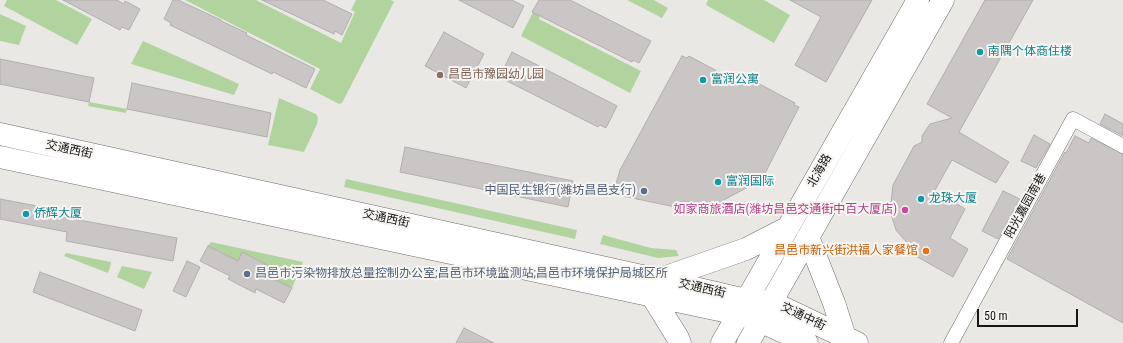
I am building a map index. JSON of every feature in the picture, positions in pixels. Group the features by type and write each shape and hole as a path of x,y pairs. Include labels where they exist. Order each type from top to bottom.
{"main road":[{"name":"北海路","path":"722,343 918,0"},
{"name":"北海路","path":"748,343 943,0"},
{"name":"交通西街","path":"0,134 742,307 771,302"},
{"name":"交通西街","path":"0,157 656,288"},
{"path":"680,343 656,288 746,249 787,228"},
{"path":"808,237 834,303 851,340"},
{"name":"交通中街","path":"771,302 851,340"},
{"name":"交通中街","path":"742,307 760,321 807,343"}],"street":[{"name":"阳光嘉园南巷","path":"951,343 1073,119 1123,146"}],"green space":[{"path":"7,0 56,0 92,19 77,45 4,6"},
{"path":"185,0 256,0 341,43 355,12 351,10 356,0 391,0 394,2 342,103 339,104 310,89 320,69"},
{"path":"627,0 654,0 668,8 662,18"},
{"path":"708,0 764,0 790,15 774,43 706,5"},
{"path":"533,12 540,16 539,19 641,71 630,93 521,36"},
{"path":"0,14 26,26 19,45 0,41"},
{"path":"143,41 239,84 234,95 131,64"},
{"path":"279,98 316,114 318,118 317,124 304,152 268,145"},
{"path":"89,102 127,109 126,113 88,106"},
{"path":"346,179 577,230 575,239 344,187"},
{"path":"603,235 651,248 676,250 679,256 658,258 600,244"},
{"path":"211,242 303,262 292,288 264,274 268,266 242,252 238,261 208,246"},
{"path":"66,253 111,262 108,273 64,256"},
{"path":"122,266 152,272 144,289 117,277"}],"building":[{"path":"63,0 117,0 124,4 125,1 140,9 129,30 122,27 120,30"},
{"path":"173,0 178,0 221,20 247,33 246,35 315,69 306,88 273,72 272,74 170,25 171,23 164,19"},
{"path":"262,0 323,0 352,14 342,35 335,31 334,34"},
{"path":"459,0 512,0 524,6 513,28"},
{"path":"539,0 570,0 651,41 639,63 633,60 632,62 532,12"},
{"path":"790,0 872,0 826,82 795,65 821,17"},
{"name":"龙珠大厦","path":"985,0 1033,0 959,132 1009,162 996,183 952,160 935,190 965,209 950,238 968,249 953,277 914,255 908,244 896,230 890,211 893,185 914,146 922,142 922,136 930,124 952,118 927,104"},
{"path":"444,32 484,54 466,88 425,66"},
{"path":"512,52 617,106 606,128 600,125 598,127 505,80 507,77 501,74"},
{"path":"682,56 687,58 689,56 743,85 746,80 751,83 752,80 795,103 794,105 799,107 758,187 752,185 720,202 707,203 682,201 680,208 613,194 620,170"},
{"path":"0,59 94,78 89,102 0,84"},
{"path":"132,83 271,113 267,137 127,109"},
{"path":"1105,114 1123,124 1123,136 1100,124"},
{"path":"1034,135 1050,144 1036,168 1021,161"},
{"path":"1075,136 1089,143 1091,138 1123,154 1123,323 1007,259"},
{"path":"405,147 573,181 568,207 400,172"},
{"path":"1003,191 1020,199 998,239 982,231"},
{"path":"0,199 53,209 52,215 177,238 173,261 66,241 67,232 0,219"},
{"path":"208,246 238,261 242,252 269,266 264,274 292,288 284,303 256,289 255,293 228,279 230,276 200,261"},
{"path":"187,261 200,267 186,297 173,291"},
{"path":"40,272 142,310 135,331 33,292"},
{"path":"464,328 494,343 456,343"}],"place":[{"name":"南隅个体商住楼","path":"980,52"},
{"name":"昌邑市豫园幼儿园","path":"440,75"},
{"name":"富润公寓","path":"703,80"},
{"name":"富润国际","path":"718,182"},
{"name":"中国民生银行(潍坊昌邑支行)","path":"644,191"},
{"name":"龙珠大厦","path":"921,199"},
{"name":"如家商旅酒店(潍坊昌邑交通街中百大厦店)","path":"905,210"},
{"name":"侨辉大厦","path":"26,214"},
{"name":"昌邑市新兴街洪福人家餐馆","path":"926,251"},
{"name":"昌邑市污染物排放总量控制办公室;昌邑市环境监测站;昌邑市环境保护局城区所","path":"247,274"}]}
